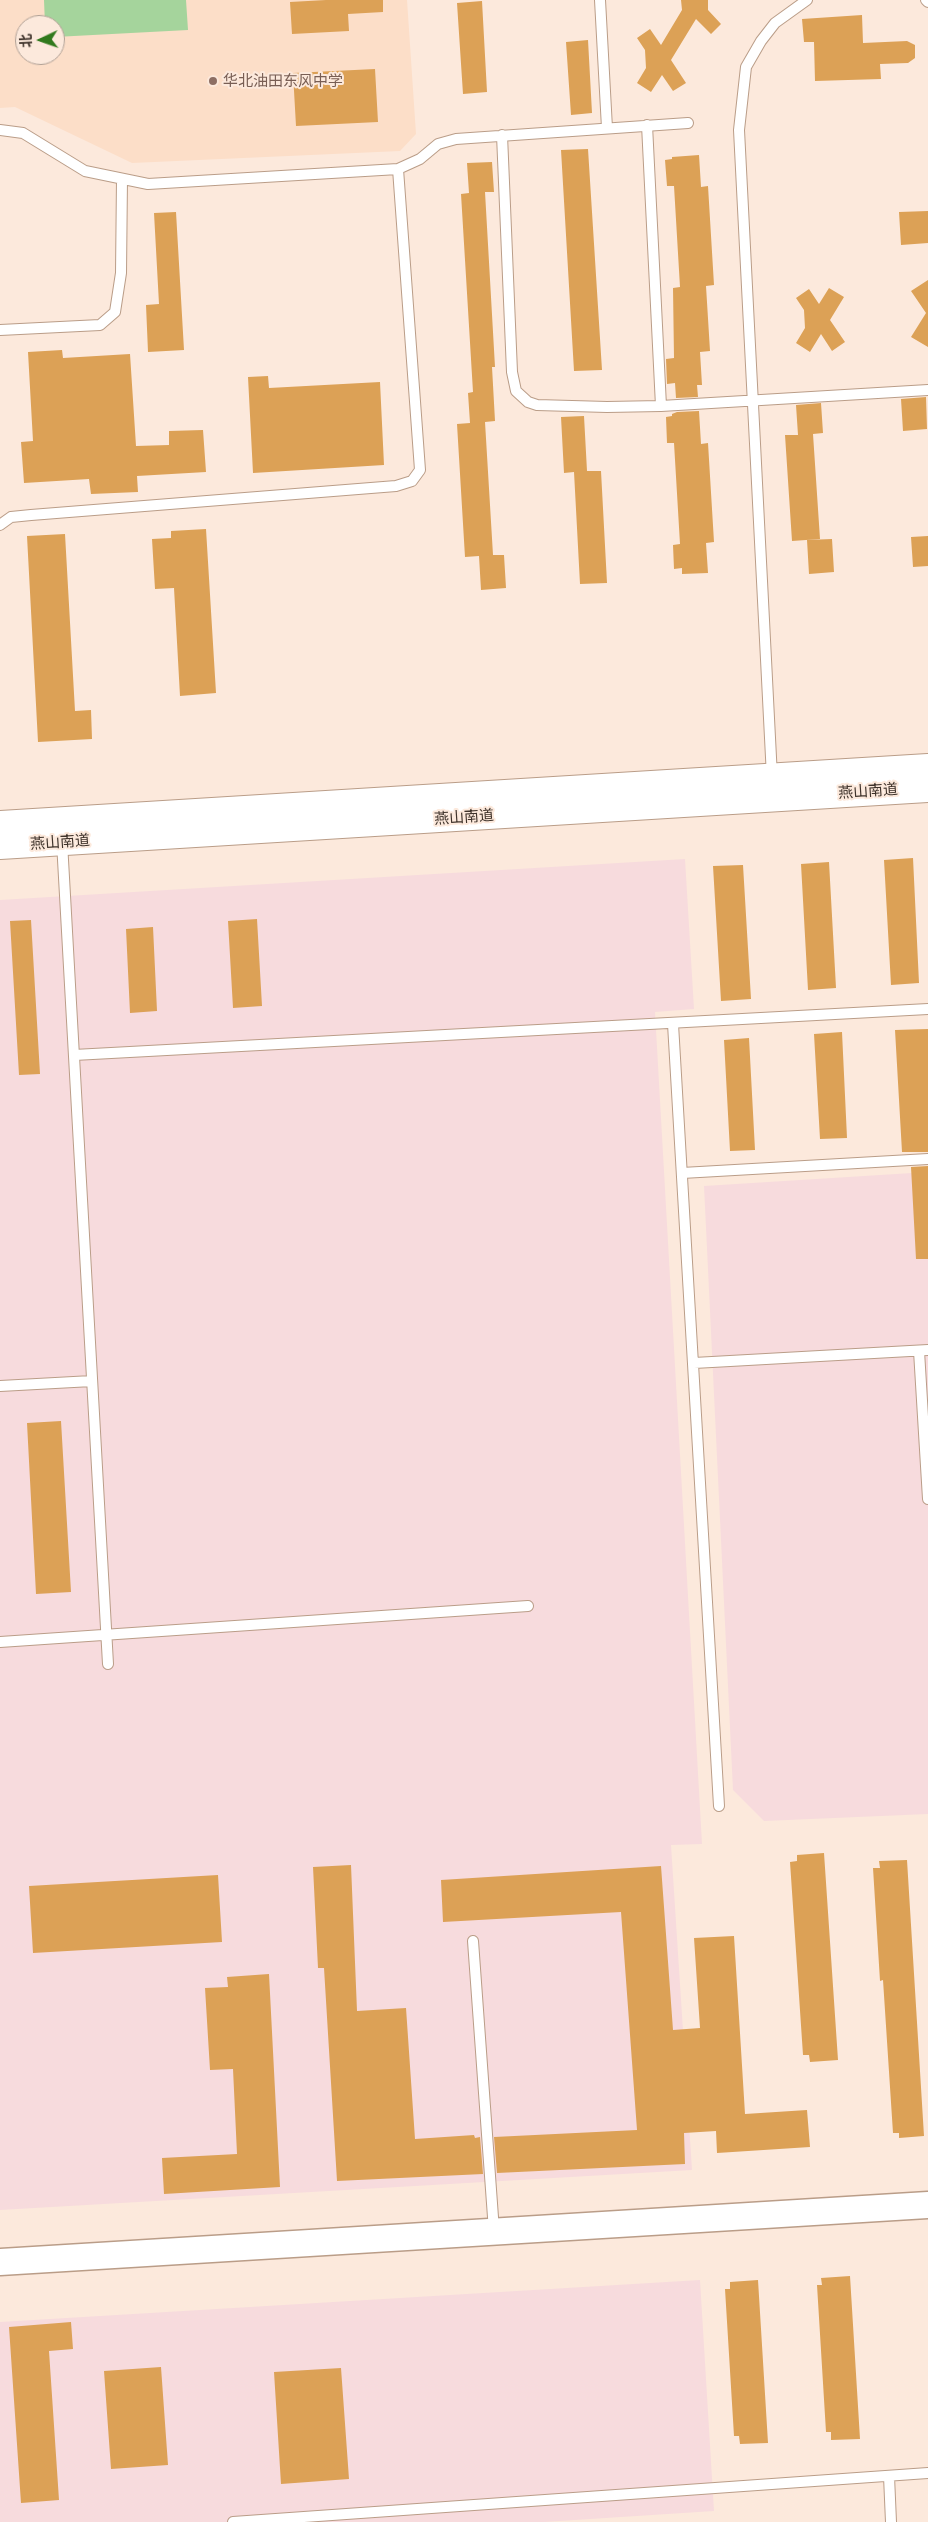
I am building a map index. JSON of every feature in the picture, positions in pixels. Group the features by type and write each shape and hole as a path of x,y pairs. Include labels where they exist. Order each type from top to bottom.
{"main road":[{"name":"燕山南道","path":"0,825 928,768"},
{"name":"燕山南道","path":"0,845 928,788"}],"street":[{"path":"0,2262 928,2205"}],"lane":[{"path":"600,0 607,128"},
{"path":"772,778 739,130 746,67 761,41 775,23 807,0"},
{"path":"0,130 23,133 85,171 148,184 398,169 420,159 438,144 456,138 688,123"},
{"path":"647,126 662,406"},
{"path":"502,136 512,372 516,391 528,402 537,405 662,406 752,399 928,390"},
{"path":"0,525 11,517 396,486 412,481 420,470 398,169"},
{"path":"0,330 100,325 115,312 121,273 122,179"},
{"path":"62,842 108,1664"},
{"path":"74,1054 673,1024 928,1009"},
{"path":"673,1024 719,1806"},
{"path":"682,1173 928,1159"},
{"path":"694,1363 924,1351 928,1500"},
{"path":"0,1386 92,1381"},
{"path":"0,1642 528,1606"},
{"path":"473,1940 494,2232"},
{"path":"233,2522 928,2473"},
{"path":"889,2476 891,2522"}],"shaded area":[{"name":"华北油田东风中学","path":"0,0 407,0 416,134 400,151 132,163 15,107 0,108"},
{"path":"685,859 694,1009 655,1012 702,1844 671,1845 692,2170 0,2210 0,900"},
{"path":"928,1172 928,1814 764,1821 733,1790 704,1186"},
{"path":"700,2280 714,2511 544,2522 0,2522 0,2322"}],"green space":[{"path":"44,0 186,0 188,30 65,36 65,15 45,15"}],"building":[{"path":"383,0 383,12 348,14 349,31 292,34 290,2"},
{"path":"681,0 708,0 708,10 721,24 711,34 696,19 671,60 686,83 673,91 662,75 651,92 637,83 646,68 645,50 637,38 650,29 661,45 682,10"},
{"path":"482,1 487,92 463,94 457,3"},
{"path":"862,15 863,43 907,41 915,45 915,58 908,63 880,64 881,79 815,81 814,42 804,42 802,19"},
{"path":"588,40 592,113 571,115 566,42"},
{"path":"375,69 378,122 296,126 293,73"},
{"path":"588,149 602,370 574,371 561,150"},
{"path":"699,155 701,187 708,186 714,285 706,286 710,351 700,352 702,385 697,385 698,397 676,398 675,383 667,384 666,359 674,358 673,288 680,287 674,186 667,186 665,160 672,159 672,157"},
{"path":"492,162 494,192 485,192 495,367 492,367 495,421 485,422 493,555 504,555 506,588 481,590 479,556 465,557 457,424 470,423 468,393 473,392 461,194 469,193 467,163"},
{"path":"928,211 928,243 901,245 899,212"},
{"path":"176,212 184,350 148,352 146,305 159,304 154,213"},
{"path":"928,280 928,347 911,337 926,313 911,291"},
{"path":"829,288 844,297 830,320 845,342 832,351 821,334 810,352 796,343 805,328 804,310 796,298 809,289 819,304"},
{"path":"62,350 63,358 130,354 136,446 169,445 169,431 203,430 206,472 137,476 138,492 91,494 89,479 24,483 21,442 33,441 28,352"},
{"path":"268,376 269,388 380,382 384,465 253,473 248,377"},
{"path":"926,397 927,429 903,431 901,399"},
{"path":"821,403 823,433 813,434 820,539 792,541 785,435 798,435 796,405"},
{"path":"699,411 701,444 708,443 714,542 706,543 708,573 682,574 682,568 674,569 673,545 680,544 674,443 667,443 666,417 672,416 672,414 677,412"},
{"path":"584,416 587,471 601,471 607,583 580,584 574,472 564,473 561,417"},
{"path":"206,529 216,693 180,696 174,588 155,589 152,539 171,538 171,531"},
{"path":"65,534 75,711 91,710 92,739 38,742 27,536"},
{"path":"928,536 928,566 913,567 911,537"},
{"path":"832,539 834,572 809,574 807,540"},
{"path":"913,858 919,983 891,985 884,860"},
{"path":"829,862 836,988 808,990 801,864"},
{"path":"743,865 751,999 721,1001 713,866"},
{"path":"257,919 262,1006 233,1008 228,921"},
{"path":"31,920 40,1074 19,1075 10,921"},
{"path":"153,927 157,1011 130,1013 126,929"},
{"path":"928,1029 928,1152 902,1152 895,1030"},
{"path":"842,1032 847,1138 820,1139 814,1034"},
{"path":"749,1038 755,1150 730,1151 724,1040"},
{"path":"928,1166 928,1259 916,1259 911,1167"},
{"path":"61,1421 71,1592 36,1594 27,1423"},
{"path":"824,1853 838,2060 810,2062 809,2055 803,2055 790,1862 797,1861 797,1855"},
{"path":"907,1860 924,2136 899,2138 899,2133 893,2133 883,1980 880,1981 873,1868 880,1868 879,1861"},
{"path":"351,1865 357,2011 406,2008 415,2139 474,2135 475,2138 480,2137 483,2174 337,2181 324,1968 318,1968 313,1867"},
{"path":"661,1866 673,2030 700,2028 694,1938 734,1936 745,2114 807,2110 810,2147 717,2153 716,2131 684,2133 685,2164 497,2173 494,2137 637,2130 621,1912 443,1922 441,1880"},
{"path":"218,1875 222,1942 33,1953 29,1886"},
{"path":"269,1974 280,2187 164,2194 162,2158 237,2154 233,2069 210,2070 205,1988 228,1987 227,1977"},
{"path":"850,2276 860,2439 831,2440 831,2432 826,2432 817,2285 822,2285 821,2278"},
{"path":"758,2280 768,2443 740,2444 739,2436 734,2436 725,2289 730,2289 730,2282"},
{"path":"71,2322 73,2349 49,2351 59,2500 21,2503 9,2327"},
{"path":"161,2367 168,2465 111,2469 104,2371"},
{"path":"341,2368 349,2479 281,2484 274,2372"}],"place":[{"name":"华北油田东风中学","path":"213,81"}]}
